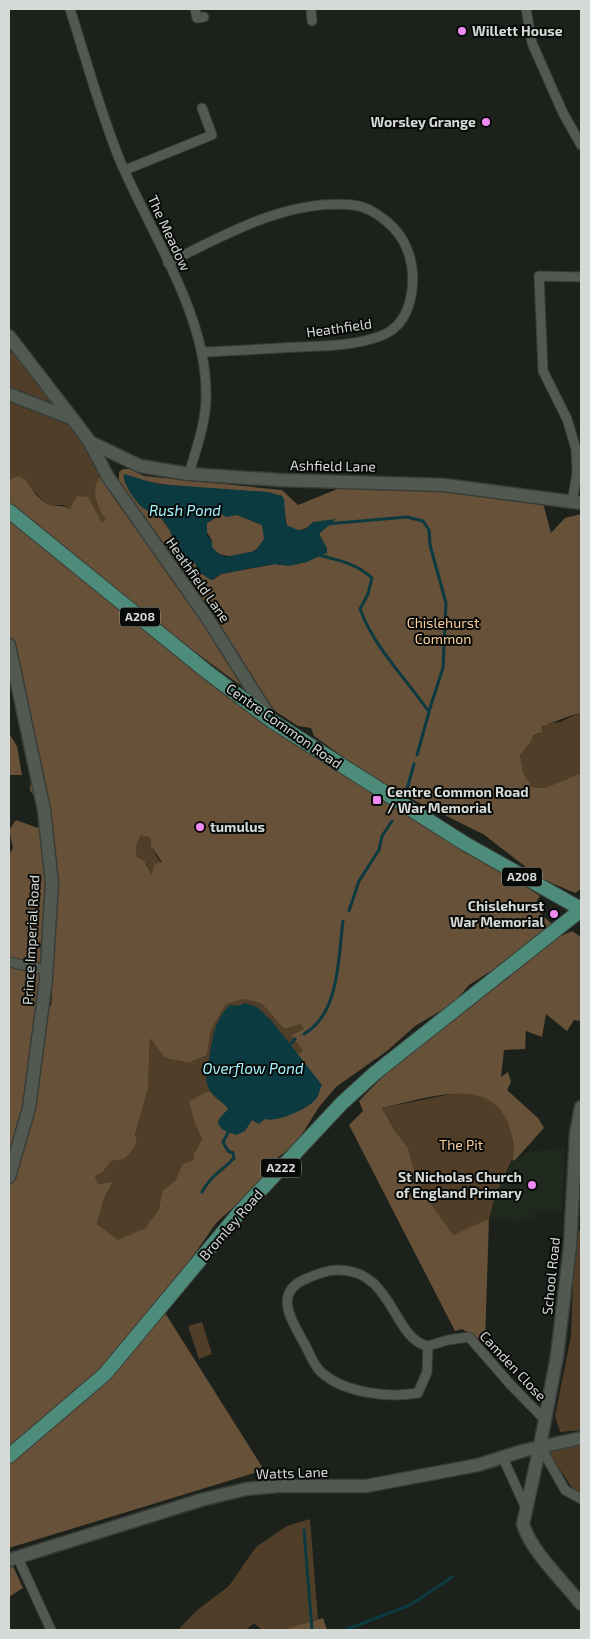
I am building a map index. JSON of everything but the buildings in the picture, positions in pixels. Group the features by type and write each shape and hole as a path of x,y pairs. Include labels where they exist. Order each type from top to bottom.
{"main road":[{"name":"Centre Common Road","path":"9,510 206,671 272,721 464,843 581,910"},
{"name":"Bromley Road","path":"9,1456 105,1374 239,1213 342,1103 375,1073 581,910"}],"street":[{"name":"The Meadow","path":"70,9 124,170 168,263 194,324 202,352 206,378 204,415 190,474"},
{"path":"195,9 197,18 204,17"},
{"path":"311,9 312,21"},
{"path":"526,9 532,43 581,145"},
{"path":"124,170 212,135 202,108"},
{"name":"Heathfield","path":"168,263 254,222 325,204 355,205 369,209 400,236 408,249 412,290 408,308 400,324 384,335 340,344 202,352"},
{"path":"577,502 576,449 567,419 543,371 539,276 581,277"},
{"name":"Heathfield Lane","path":"9,336 90,442 108,477 208,619 272,721"},
{"path":"9,394 73,419"},
{"name":"Ashfield Lane","path":"90,442 140,466 190,474 280,480 436,484 577,502"},
{"name":"Prince Imperial Road","path":"9,645 44,810 52,883 46,970 29,1108 9,1177"},
{"path":"9,962 46,970"},
{"name":"School Road","path":"581,1107 576,1134 570,1247 556,1359 540,1446 522,1524 525,1532 581,1604"},
{"path":"338,1270 360,1275 369,1280 382,1292 408,1333 418,1344 428,1346 427,1372 418,1393 397,1396 340,1385 320,1371 295,1328 286,1302 288,1292 296,1282 326,1272 338,1270"},
{"name":"Camden Close","path":"428,1346 448,1340 469,1338 509,1384 545,1420"},
{"name":"Watts Lane","path":"13,1559 201,1500 246,1489 279,1486 366,1486 478,1465 540,1446 581,1438"},
{"path":"540,1446 565,1490 581,1499"},
{"path":"503,1458 525,1506"},
{"path":"13,1559 51,1630"}],"shaded area":[{"name":"St Nicholas Church of England Primary","path":"565,1147 562,1211 535,1213 535,1219 516,1221 489,1219 495,1196 512,1161 526,1153"}],"green space":[{"path":"9,342 56,405 9,388"},
{"path":"9,399 72,427 77,432 104,474 96,492 98,507 107,519 101,524 87,497 70,509 63,505 48,505 18,476 9,479"},
{"name":"Chislehurst Common","path":"123,469 130,469 144,476 282,490 298,505 340,488 432,490 543,503 551,533 565,518 581,514 581,712 542,727 542,732 533,736 531,742 520,755 523,772 532,787 545,788 581,773 581,889 575,893 540,878 483,834 379,783 314,736 311,728 298,726 278,713 164,629 191,660 540,896 536,902 541,914 552,924 491,971 469,985 454,1003 415,1026 387,1051 336,1087 319,1107 296,1144 277,1158 257,1186 216,1223 189,1262 157,1300 264,1470 9,1548 9,855 13,848 9,830 16,820 38,828 38,802 30,790 28,703 9,636 9,520 43,542 9,509 9,479 18,476 26,480 36,494 50,505 70,509 77,496 88,497 102,523 106,519 97,504 95,492 98,480 101,475 119,482 119,472","holes":["134,479 178,487 267,492 282,496 287,527 301,530 313,522 330,523 319,534 325,545 280,565 275,564 221,574 213,580 198,570 195,563 187,563 179,557 173,535 161,518 140,505 124,480","141,835 151,838 151,846 162,862 154,864 152,875 144,861 137,857 136,846","43,958 52,969 51,1006 46,1002 41,976 32,964 40,963","245,999 262,1004 284,1029 301,1024 304,1029 291,1035 303,1051 233,1093 207,1092 189,1101 195,1124 202,1139 194,1154 194,1160 183,1164 175,1181 162,1191 159,1209 145,1228 118,1240 97,1224 104,1198 113,1182 98,1184 95,1176 103,1172 111,1161 124,1159 133,1149 137,1140 135,1135 148,1089 150,1038 165,1058 189,1063 207,1055 211,1030 226,1004"]},
{"path":"222,514 237,515 262,525 265,535 262,544 255,550 234,556 216,552 211,545 212,541 207,532 207,523"},
{"path":"581,712 581,773 545,788 532,787 523,772 520,755 531,742 533,736 539,734 545,724 560,722"},
{"path":"10,735 17,746 22,775 9,775"},
{"path":"141,834 152,838 154,852 162,863 152,876 147,865 137,857 136,846"},
{"path":"572,931 581,937 581,1021 574,1020 567,1031 546,1014 542,1037 526,1031 525,1049 504,1050 501,1077 508,1072 511,1082 507,1090 538,1118 544,1128 516,1159 512,1161 514,1147 508,1123 498,1108 486,1098 470,1094 452,1094 434,1096 382,1108 395,1131 408,1148 414,1170 429,1201 453,1235 489,1219 485,1343 462,1329 455,1331 349,1125 363,1111 359,1101 387,1072 556,938"},
{"path":"245,999 262,1004 284,1029 301,1024 305,1029 291,1035 303,1051 195,1119 195,1124 202,1139 194,1154 194,1160 182,1170 174,1182 162,1191 159,1209 145,1228 118,1241 97,1224 104,1198 113,1183 98,1184 95,1176 103,1172 111,1161 137,1140 135,1135 148,1089 150,1037 165,1058 189,1063 207,1055 211,1030 226,1004"},
{"name":"The Pit","path":"461,1092 488,1097 503,1111 512,1132 514,1155 495,1196 489,1219 453,1236 429,1201 414,1170 408,1148 395,1131 382,1108"},
{"path":"575,1228 581,1232 581,1430 560,1432 555,1416 571,1336"},
{"path":"202,1322 212,1354 199,1359 188,1326"},
{"path":"581,1445 581,1494 573,1489 548,1452"},
{"path":"310,1519 318,1619 287,1630 262,1630 254,1623 246,1630 178,1630 196,1611 229,1586 256,1547 287,1526"},
{"path":"12,1564 23,1588 9,1597 9,1565"},
{"path":"323,1618 327,1630 283,1630"}],"water":[{"name":"Rush Pond","path":"124,474 157,484 267,492 282,496 284,499 286,525 298,530 305,530 313,522 336,519 319,534 327,548 327,556 326,553 307,562 289,566 275,564 221,574 211,580 199,572 195,563 187,563 182,558 165,523 158,515 140,505 130,492","holes":["221,514 226,517 237,515 262,525 264,539 255,551 225,557 212,547 212,542 207,535 207,523"]},
{"name":"Overflow Pond","path":"245,1003 257,1007 271,1020 322,1085 317,1098 306,1107 284,1117 270,1120 265,1119 259,1124 252,1120 245,1131 236,1135 223,1130 218,1124 219,1119 228,1109 211,1092 207,1085 206,1074 213,1037 220,1017 230,1005 238,1006"}],"waterway":[{"path":"326,524 407,517 423,521 429,530 430,545 446,603 443,668 429,711"},
{"path":"319,555 353,566 372,578 368,594 360,609 382,650 429,712 417,755"},
{"path":"407,789 414,764"},
{"path":"349,911 359,881 379,850 382,836 392,821"},
{"path":"304,1034 316,1025 325,1013 331,999 338,967 343,921"},
{"path":"288,1046 295,1039"},
{"path":"202,1192 213,1177 234,1158 233,1153 228,1151 223,1142 230,1129"},
{"path":"304,1530 312,1630"},
{"path":"345,1630 410,1605 452,1577"}],"place":[{"name":"Willett House","path":"462,31"},
{"name":"Worsley Grange","path":"486,122"},
{"name":"Centre Common Road / War Memorial","path":"377,800"},
{"name":"tumulus","path":"200,827"},
{"name":"Chislehurst War Memorial","path":"554,914"},
{"name":"St Nicholas Church of England Primary","path":"532,1185"}]}
